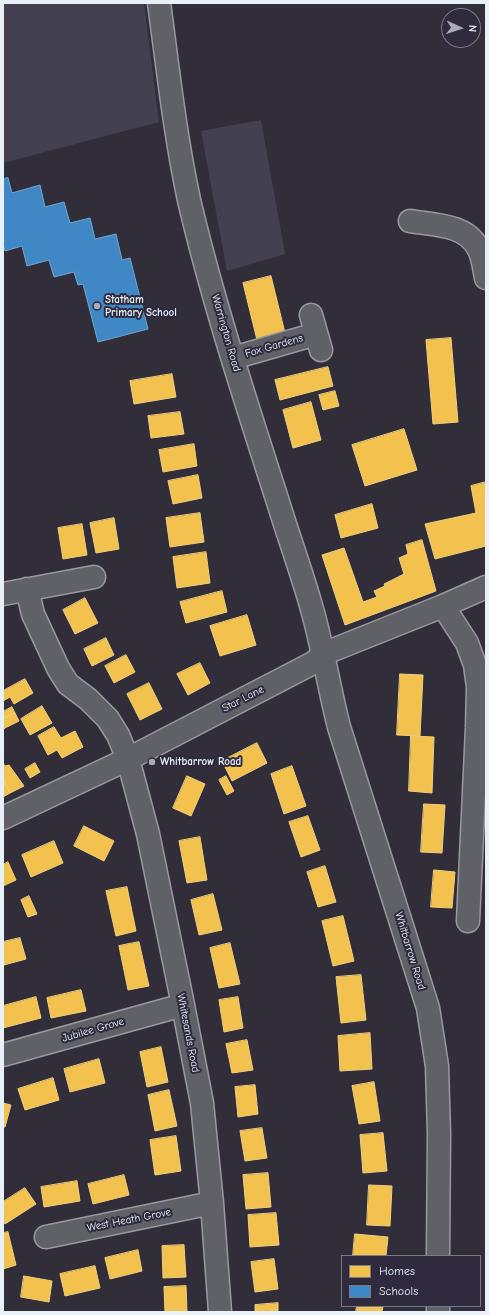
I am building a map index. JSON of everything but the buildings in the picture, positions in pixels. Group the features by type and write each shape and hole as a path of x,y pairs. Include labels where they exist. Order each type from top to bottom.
{"street":[{"name":"Warrington Road","path":"159,3 175,121 189,198 202,252 232,358 312,609 323,655"},
{"path":"410,222 458,229 469,236 479,248 486,278"},
{"name":"Fox Gardens","path":"232,358 316,333"},
{"path":"3,594 94,577"},
{"name":"Star Lane","path":"3,818 128,759 313,663 323,655 333,650 444,606 486,587"},
{"name":"Whitesands Road","path":"27,589 33,614 58,668 68,684 88,699 108,719 118,735 128,759 148,834 202,1103 212,1203 220,1312"},
{"path":"444,606 467,644 475,665 478,686 468,921"},
{"name":"Whitbarrow Road","path":"323,655 329,689 339,727 428,1008 437,1066 439,1134 438,1255"},
{"name":"Jubilee Grove","path":"3,1055 183,1005"},
{"name":"West Heath Grove","path":"46,1237 212,1203"}],"shaded area":[{"path":"3,3 144,3 159,122 3,163"},
{"path":"261,120 285,254 227,271 201,131"}],"place":[{"name":"Statham Primary School","path":"97,306"},
{"name":"Whitbarrow Road","path":"152,762"}]}
